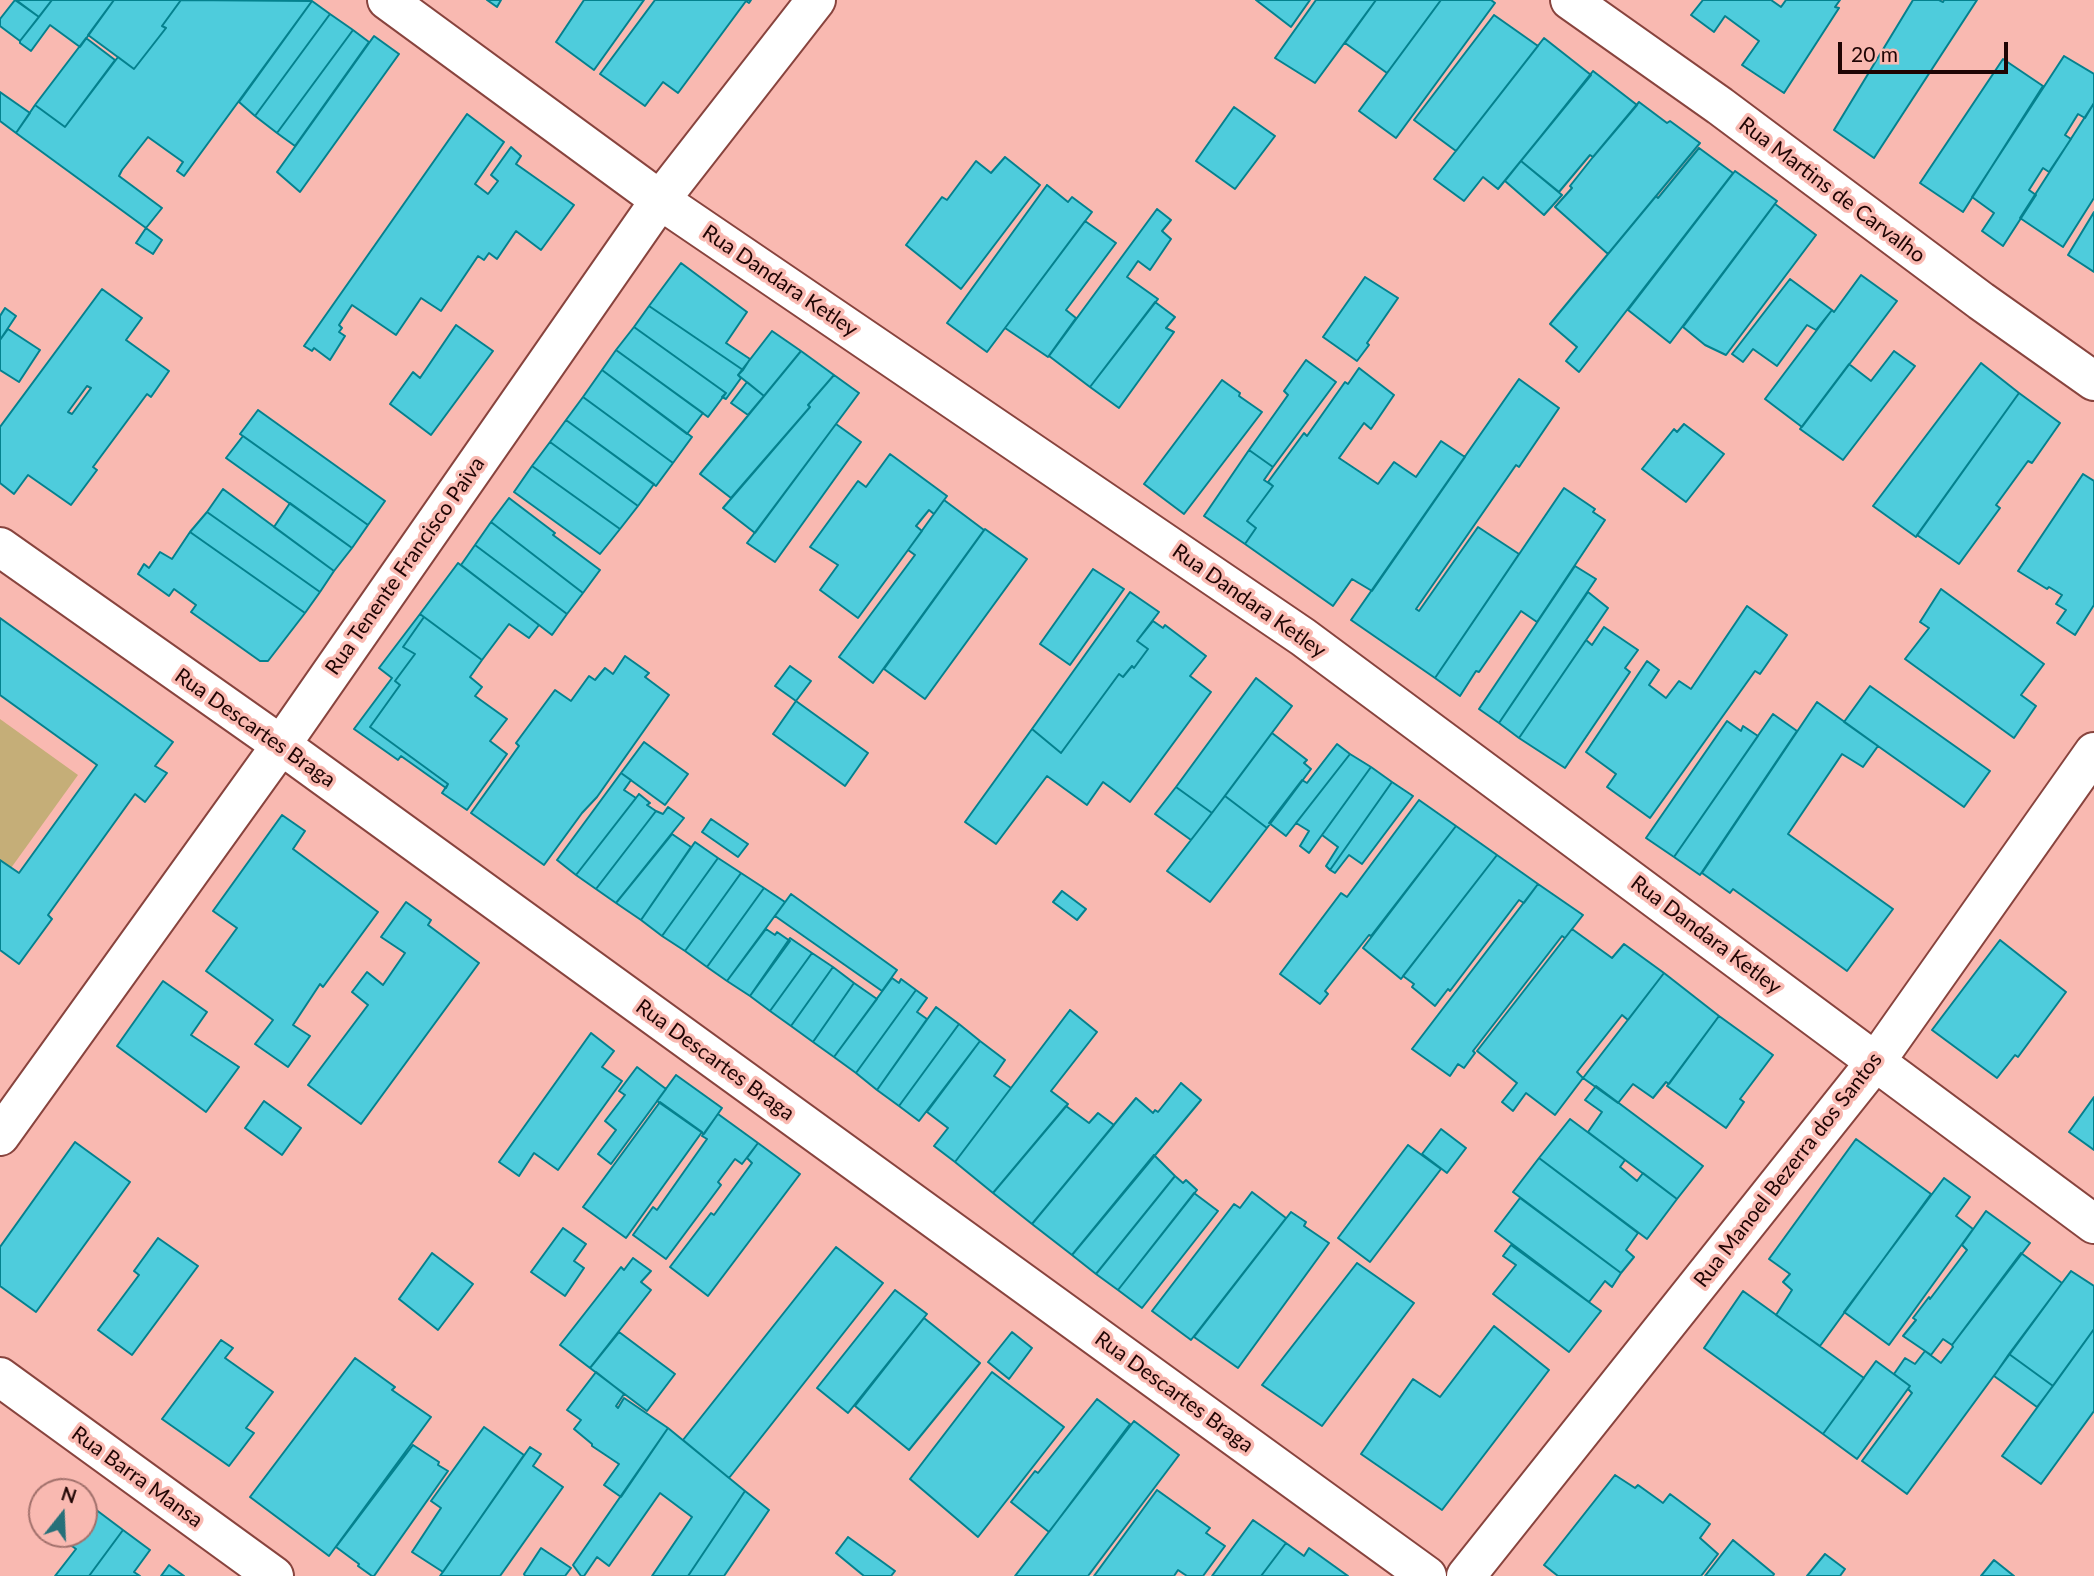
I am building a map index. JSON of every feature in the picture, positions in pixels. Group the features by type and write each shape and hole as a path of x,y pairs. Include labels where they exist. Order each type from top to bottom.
{"street":[{"name":"Rua Dandara Ketley","path":"387,0 660,200 1303,637 2094,1224"},
{"name":"Rua Tenente Francisco Paiva","path":"0,1136 281,745 660,200 816,0"},
{"name":"Rua Martins de Carvalho","path":"1570,0 1720,106 1981,301 2094,381"},
{"name":"Rua Descartes Braga","path":"0,547 281,745 1427,1576"},
{"name":"Rua Manoel Bezerra dos Santos","path":"1465,1576 1876,1061 2094,752"},
{"name":"Rua Barra Mansa","path":"0,1377 274,1576"}],"shaded area":[{"path":"0,719 78,775 11,868 0,860"}],"building":[{"path":"15,0 39,17 20,41 0,26 0,19"},
{"path":"16,0 52,0 39,17"},
{"path":"52,0 114,0 80,47 50,25 31,51 20,41"},
{"path":"114,0 181,0 162,26 166,28 134,69 88,35"},
{"path":"181,0 312,1 184,176 177,171 183,162 148,137 122,170 119,176 162,208 146,228 16,133 35,105 65,127 118,57 134,69 166,28 162,26"},
{"path":"487,0 501,0 497,7"},
{"path":"584,0 644,0 594,70 556,42"},
{"path":"655,0 751,0 749,3 746,1 678,93 663,82 645,106 600,74"},
{"path":"1256,0 1310,0 1291,27"},
{"path":"1316,0 1376,0 1315,83 1275,58"},
{"path":"1376,0 1441,0 1387,73 1345,43"},
{"path":"1441,0 1491,0 1495,3 1396,138 1359,111"},
{"path":"1703,0 1771,0 1781,7 1786,0 1840,0 1835,7 1839,8 1784,93 1742,65 1759,41 1725,16 1714,32 1691,15"},
{"path":"1913,0 1977,0 1874,158 1834,130"},
{"path":"312,1 330,14 255,116 239,102"},
{"path":"330,14 353,30 277,133 255,116"},
{"path":"1494,15 1538,46 1456,151 1414,120"},
{"path":"353,30 369,42 295,146 277,133"},
{"path":"374,36 399,54 300,192 277,172"},
{"path":"86,38 115,60 65,127 35,105"},
{"path":"1544,38 1591,75 1498,189 1483,177 1464,201 1434,179"},
{"path":"2064,56 2094,74 2094,103 2085,118 2078,114 2065,135 2071,139 2049,172 2043,168 2029,190 2036,195 2003,246 1982,231 1994,213 1972,197"},
{"path":"2003,59 2043,86 1963,212 1920,183"},
{"path":"1593,71 1637,105 1559,192 1521,161"},
{"path":"0,92 30,113 16,133 0,121"},
{"path":"1639,102 1700,143 1608,254 1555,207"},
{"path":"2094,103 2094,198 2063,247 2020,218"},
{"path":"1234,107 1275,136 1235,189 1196,161"},
{"path":"467,114 504,142 475,184 488,194 498,181 491,175 511,147 521,156 516,164 574,205 541,250 516,231 497,259 489,253 484,260 478,256 441,311 421,298 396,335 352,305 339,325 342,328 339,332 345,336 330,360 314,348 312,351 304,346"},
{"path":"1699,148 1733,173 1579,372 1566,361 1577,347 1550,324"},
{"path":"1005,157 1040,185 961,289 906,245 942,197 947,200 976,161 991,173"},
{"path":"1521,161 1562,195 1544,215 1505,181"},
{"path":"1735,171 1777,201 1670,343 1628,310"},
{"path":"1047,185 1068,202 1072,197 1092,212 987,352 947,323"},
{"path":"1775,204 1816,235 1726,355 1705,345 1683,327"},
{"path":"1157,209 1171,220 1162,231 1171,239 1150,270 1138,261 1127,277 1158,299 1090,387 1049,356"},
{"path":"2094,212 2094,272 2068,255"},
{"path":"1085,221 1116,243 1066,310 1076,318 1048,357 1005,328"},
{"path":"146,228 162,240 153,254 136,243"},
{"path":"681,263 747,312 726,343 750,359 743,370 649,306"},
{"path":"1861,275 1897,301 1802,427 1765,399"},
{"path":"1365,277 1398,298 1357,361 1323,337"},
{"path":"1790,279 1832,310 1816,330 1807,325 1777,366 1753,349 1743,362 1732,354"},
{"path":"102,289 142,318 126,340 169,371 151,397 147,394 93,467 97,470 71,505 28,475 14,494 0,483 0,427","holes":["87,386 91,388 72,414 68,412"]},
{"path":"1155,302 1175,317 1166,328 1174,332 1119,408 1090,387"},
{"path":"649,306 743,370 738,375 741,378 726,399 722,397 726,393 634,327"},
{"path":"5,308 16,316 0,340 0,316"},
{"path":"456,325 493,351 431,435 390,404 413,372 420,378"},
{"path":"634,327 726,393 708,417 616,350"},
{"path":"8,329 40,350 19,382 0,370 0,340"},
{"path":"772,331 801,351 764,396 738,375"},
{"path":"616,350 703,413 687,434 602,370"},
{"path":"801,351 834,375 808,405 810,407 731,498 700,474"},
{"path":"1894,351 1915,366 1843,460 1800,429 1849,364 1871,381"},
{"path":"1306,360 1336,382 1273,467 1249,450 1288,395 1284,391"},
{"path":"1981,363 2019,393 1916,537 1873,506"},
{"path":"1359,368 1394,395 1371,429 1364,423 1339,458 1378,484 1394,462 1416,477 1441,441 1465,457 1372,591 1352,579 1333,606 1245,544 1256,528 1247,521 1273,486 1268,482 1304,433 1307,436 1345,382 1348,384"},
{"path":"602,370 692,437 673,463 583,397"},
{"path":"834,375 859,393 755,533 723,508"},
{"path":"1519,379 1559,408 1416,609 1419,611 1478,527 1519,554 1435,678 1351,620"},
{"path":"1222,380 1262,412 1184,514 1144,484"},
{"path":"747,382 764,396 748,415 731,403"},
{"path":"2019,393 2060,423 2032,463 2028,461 1996,505 2000,508 1959,564 1917,535"},
{"path":"583,397 673,463 656,486 566,420"},
{"path":"258,410 385,501 368,525 240,434"},
{"path":"566,420 654,484 638,506 550,442"},
{"path":"836,424 861,442 775,562 747,543"},
{"path":"1684,424 1724,454 1686,502 1642,469 1674,429 1677,432"},
{"path":"243,436 368,525 352,548 226,458"},
{"path":"550,442 638,506 620,529 532,466"},
{"path":"1249,450 1273,467 1264,480 1273,486 1247,521 1256,528 1245,544 1204,516"},
{"path":"890,454 947,496 934,514 929,510 916,526 922,531 858,618 820,590 838,565 810,547 858,481 866,487"},
{"path":"532,466 620,529 600,554 514,492"},
{"path":"2083,474 2094,481 2094,605 2075,635 2057,623 2066,610 2056,604 2062,595 2018,571"},
{"path":"1564,488 1595,509 1593,512 1605,520 1537,622 1521,611 1460,696 1435,678"},
{"path":"223,489 334,571 320,592 207,512"},
{"path":"509,498 600,570 583,593 491,522"},
{"path":"944,500 984,530 873,683 839,657 915,555 908,550"},
{"path":"290,503 352,548 334,571 274,527"},
{"path":"207,512 320,592 305,613 190,532"},
{"path":"491,522 583,593 567,614 475,545"},
{"path":"985,529 1027,559 925,699 884,669"},
{"path":"190,532 305,613 268,661 260,661 191,612 196,605 174,589 169,596 138,574 144,564 149,568 160,552 172,559"},
{"path":"475,545 567,614 552,635 461,565"},
{"path":"458,563 539,625 529,638 509,624 482,660 420,614"},
{"path":"1575,566 1596,579 1499,723 1479,709"},
{"path":"1093,569 1124,589 1070,665 1040,644"},
{"path":"1941,589 2044,664 2021,695 2036,706 2014,738 1905,659 1929,628 1920,622"},
{"path":"1130,592 1159,612 1137,641 1148,649 1134,668 1132,666 1123,677 1119,674 1061,753 1032,729"},
{"path":"1588,592 1608,608 1519,738 1499,723"},
{"path":"1747,606 1787,635 1760,674 1755,671 1650,818 1607,787 1616,774 1586,752 1647,661 1659,670 1649,685 1666,698 1679,681 1691,689"},
{"path":"420,614 424,617 403,647 415,654 395,681 400,685 370,727 448,784 446,788 401,756 398,760 354,729 392,678 379,668"},
{"path":"424,617 482,660 470,677 482,687 475,696 507,719 490,741 507,754 467,810 442,793 448,784 370,727 400,685 395,681 415,654 403,647"},
{"path":"0,618 173,742 155,766 167,773 145,802 135,794 48,915 52,919 19,964 0,950 0,860 19,873 97,765 0,695"},
{"path":"1153,621 1163,628 1165,625 1206,656 1190,676 1211,692 1130,802 1103,782 1087,805 1047,776 996,844 965,822 1032,729 1061,753 1119,674 1123,677 1132,666 1134,668 1148,649 1137,641"},
{"path":"1604,627 1638,650 1625,668 1630,672 1565,768 1519,738 1586,640 1592,645"},
{"path":"625,656 649,673 645,677 669,695 597,797 544,865 471,813 519,746 516,743 555,690 571,701 589,676 595,680 605,668 613,674"},
{"path":"790,666 811,681 796,701 775,686"},
{"path":"1256,678 1292,706 1212,813 1176,787"},
{"path":"1870,686 1990,771 1964,807 1844,722"},
{"path":"796,701 868,753 845,786 773,734"},
{"path":"1817,702 1878,746 1863,767 1842,754 1788,834 1893,909 1847,971 1733,889 1730,893 1702,873"},
{"path":"1773,714 1797,731 1700,875 1674,857"},
{"path":"1727,721 1741,731 1743,726 1758,736 1674,857 1646,838"},
{"path":"1272,733 1307,760 1304,763 1311,769 1267,828 1225,796"},
{"path":"644,742 688,774 665,805 621,773"},
{"path":"1337,744 1350,754 1286,836 1269,823 1302,780 1307,783"},
{"path":"1350,754 1371,767 1309,853 1300,846 1309,831 1296,823"},
{"path":"1371,767 1392,782 1330,870 1326,866 1338,847 1322,835"},
{"path":"621,773 631,780 624,790 636,798 576,875 557,860"},
{"path":"1392,782 1413,796 1362,864 1349,855 1335,873 1330,870"},
{"path":"1176,787 1212,813 1191,840 1155,814"},
{"path":"639,794 650,803 647,805 656,811 596,889 576,875"},
{"path":"1225,796 1267,828 1210,902 1167,871"},
{"path":"1419,800 1456,826 1325,991 1328,994 1320,1004 1280,974 1341,893 1347,897"},
{"path":"668,807 684,818 616,903 596,889 656,811 663,814"},
{"path":"282,815 305,831 293,849 378,912 323,987 320,984 293,1025 310,1036 288,1067 255,1044 273,1020 206,971 237,928 213,911"},
{"path":"711,819 748,844 738,857 702,832"},
{"path":"1456,826 1497,855 1401,979 1363,948"},
{"path":"672,834 691,847 641,920 616,903"},
{"path":"695,842 718,858 662,936 641,920"},
{"path":"1497,855 1538,884 1524,903 1519,900 1450,991 1448,989 1435,1006 1403,976"},
{"path":"718,858 741,873 685,951 662,936"},
{"path":"741,873 764,888 707,967 685,951"},
{"path":"1538,884 1583,915 1565,938 1562,936 1473,1051 1475,1053 1464,1068 1458,1064 1450,1076 1412,1049"},
{"path":"764,888 785,902 727,981 707,967"},
{"path":"1062,891 1086,909 1077,920 1053,902"},
{"path":"791,894 897,970 882,991 775,916"},
{"path":"406,902 431,920 428,925 479,963 361,1124 308,1085 368,1005 352,992 367,972 383,985 405,953 381,937"},
{"path":"766,929 775,935 777,932 790,941 750,996 727,981"},
{"path":"1572,929 1612,958 1624,944 1664,973 1628,1020 1622,1015 1577,1072 1583,1078 1555,1115 1526,1093 1513,1111 1502,1102 1517,1083 1477,1051"},
{"path":"790,938 812,953 770,1011 750,996"},
{"path":"2000,940 2066,992 2018,1057 2015,1055 1997,1078 1932,1030"},
{"path":"812,953 833,967 791,1026 770,1011"},
{"path":"833,967 854,983 813,1042 791,1026"},
{"path":"1664,973 1719,1016 1669,1084 1666,1082 1653,1098 1633,1084 1618,1103 1583,1078"},
{"path":"892,978 899,983 901,979 916,990 856,1073 834,1057"},
{"path":"163,981 207,1012 191,1035 239,1067 206,1112 117,1046"},
{"path":"854,983 877,999 834,1057 813,1042"},
{"path":"916,990 927,998 917,1012 927,1019 877,1090 856,1073"},
{"path":"936,1007 959,1024 899,1106 877,1090"},
{"path":"1070,1010 1097,1032 1051,1091 1068,1104 993,1193 955,1162"},
{"path":"1719,1016 1773,1055 1740,1099 1744,1102 1726,1128 1667,1086"},
{"path":"959,1024 980,1041 919,1121 899,1106"},
{"path":"591,1033 614,1051 602,1067 622,1081 558,1170 534,1153 519,1176 499,1162"},
{"path":"980,1041 1005,1060 994,1076 1011,1088 955,1162 934,1146 948,1128 927,1112"},
{"path":"637,1067 666,1089 611,1164 598,1154 616,1130 605,1121 625,1095 619,1091"},
{"path":"676,1075 722,1108 704,1134 657,1101"},
{"path":"1181,1083 1201,1100 1072,1255 1032,1224 1136,1098 1153,1113 1155,1110 1158,1112"},
{"path":"1596,1086 1703,1166 1677,1199 1588,1132 1602,1112 1585,1100"},
{"path":"2094,1097 2094,1150 2069,1132"},
{"path":"264,1101 301,1128 282,1155 245,1128"},
{"path":"660,1102 702,1132 626,1238 583,1207"},
{"path":"1066,1106 1089,1123 1098,1113 1114,1125 1032,1224 993,1193"},
{"path":"718,1114 758,1143 742,1164 735,1159 718,1182 721,1185 666,1259 633,1235 653,1207 657,1210 707,1139 702,1136"},
{"path":"1570,1119 1625,1160 1620,1167 1637,1181 1643,1173 1677,1199 1647,1239 1539,1158"},
{"path":"1441,1129 1466,1148 1447,1173 1422,1154"},
{"path":"1856,1139 1931,1194 1820,1346 1776,1315 1792,1290 1783,1282 1790,1274 1769,1259"},
{"path":"75,1142 130,1182 36,1312 0,1286 0,1247"},
{"path":"758,1143 800,1174 708,1296 670,1267 711,1213 714,1215 752,1163 747,1158"},
{"path":"1408,1145 1441,1169 1370,1262 1338,1238"},
{"path":"1154,1155 1175,1176 1096,1274 1072,1255"},
{"path":"1539,1158 1638,1233 1626,1250 1634,1257 1621,1273 1513,1192"},
{"path":"1175,1176 1183,1183 1186,1180 1197,1190 1118,1290 1096,1274"},
{"path":"1944,1178 1970,1197 1956,1216 1973,1229 1889,1345 1844,1312"},
{"path":"1252,1192 1286,1218 1191,1340 1152,1311 1234,1204 1240,1208"},
{"path":"1194,1193 1218,1211 1142,1308 1118,1290"},
{"path":"1520,1198 1621,1273 1612,1287 1605,1281 1589,1302 1495,1231"},
{"path":"1986,1211 2030,1243 1952,1345 1943,1339 1931,1355 1903,1336 1916,1320 1913,1318 1967,1250 1962,1245"},
{"path":"1291,1212 1306,1222 1304,1226 1329,1243 1238,1368 1194,1337"},
{"path":"563,1228 586,1244 574,1261 584,1268 565,1296 531,1272"},
{"path":"158,1238 198,1266 132,1355 98,1330 139,1275 134,1271"},
{"path":"1511,1245 1601,1311 1569,1352 1493,1294 1516,1265 1503,1256"},
{"path":"836,1247 883,1283 729,1478 683,1440"},
{"path":"432,1253 473,1284 438,1330 399,1299"},
{"path":"2021,1253 2062,1283 1907,1494 1862,1461 1912,1393 1908,1389 1910,1386 1894,1374 1905,1358 1915,1364 1925,1351 1941,1363"},
{"path":"633,1258 651,1271 641,1282 651,1290 590,1368 560,1345 621,1267 624,1270"},
{"path":"1357,1263 1414,1303 1322,1426 1262,1385"},
{"path":"2071,1271 2094,1286 2094,1329 2053,1386 2009,1354"},
{"path":"895,1290 927,1314 848,1413 817,1388"},
{"path":"1743,1291 1864,1378 1823,1434 1704,1348"},
{"path":"924,1318 980,1363 909,1450 855,1406"},
{"path":"1494,1326 1549,1370 1442,1510 1361,1454 1413,1379 1440,1397"},
{"path":"2094,1329 2094,1411 2041,1484 2002,1456"},
{"path":"619,1332 675,1374 647,1411 590,1368"},
{"path":"1012,1332 1032,1348 1009,1379 988,1362"},
{"path":"221,1340 233,1348 225,1358 273,1392 246,1428 254,1433 229,1466 162,1419"},
{"path":"2009,1354 2053,1386 2037,1407 1994,1376"},
{"path":"355,1358 395,1387 392,1390 431,1417 329,1556 250,1497"},
{"path":"1876,1361 1910,1386 1857,1459 1823,1434"},
{"path":"596,1372 624,1394 616,1406 618,1408 624,1398 668,1428 621,1497 604,1485 619,1464 592,1446 574,1429 581,1420 567,1410"},
{"path":"992,1372 1064,1427 978,1537 910,1479"},
{"path":"1097,1399 1130,1424 1049,1532 1011,1502 1035,1471 1038,1473"},
{"path":"1134,1421 1179,1455 1088,1576 1015,1576"},
{"path":"484,1427 524,1455 443,1572 412,1552 441,1508 431,1501"},
{"path":"668,1428 745,1491 688,1576 652,1576 692,1517 660,1493 609,1566 597,1557 584,1576 581,1576 573,1565"},
{"path":"413,1445 448,1471 372,1576 336,1547"},
{"path":"530,1447 541,1454 533,1466 563,1487 500,1576 440,1576"},
{"path":"1615,1475 1635,1488 1638,1485 1663,1503 1670,1494 1710,1524 1700,1538 1718,1554 1701,1576 1558,1576 1544,1565"},
{"path":"1157,1490 1210,1528 1206,1533 1225,1546 1203,1576 1187,1576 1178,1570 1174,1576 1094,1576"},
{"path":"745,1491 769,1510 724,1576 688,1576"},
{"path":"98,1511 123,1530 89,1576 55,1576 76,1549 98,1548"},
{"path":"1253,1520 1286,1543 1261,1576 1212,1576"},
{"path":"123,1530 150,1550 134,1572 140,1576 89,1576"},
{"path":"848,1537 895,1571 891,1576 864,1576 836,1553"},
{"path":"1733,1540 1774,1574 1773,1576 1705,1576"},
{"path":"1286,1543 1304,1556 1309,1548 1348,1576 1261,1576"},
{"path":"541,1548 571,1568 565,1576 525,1576"},
{"path":"1825,1554 1845,1569 1840,1576 1807,1576"},
{"path":"1994,1560 2014,1576 1981,1576"},
{"path":"169,1565 184,1576 161,1576"}]}
